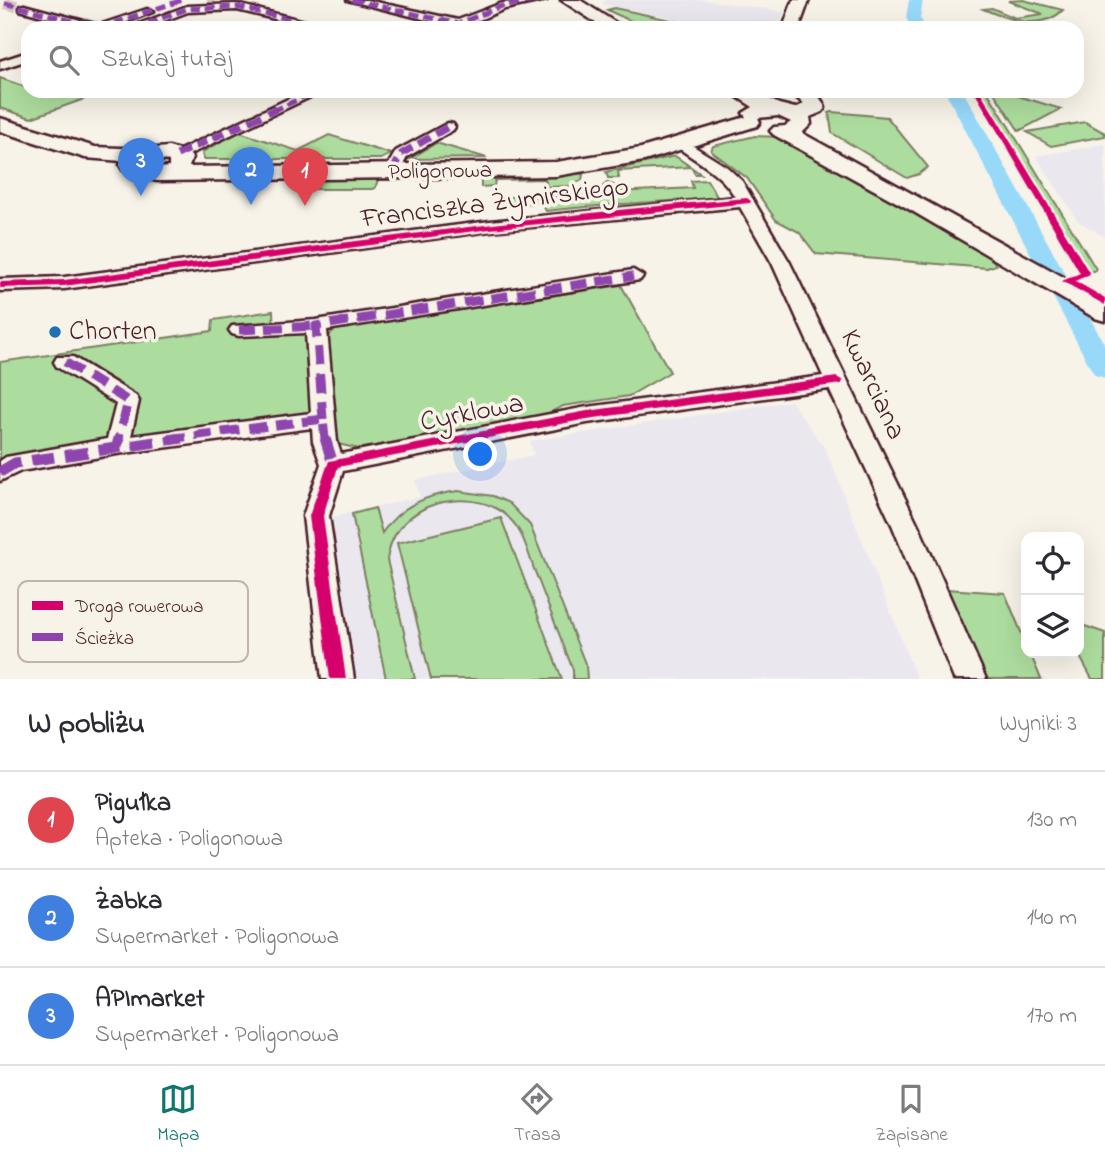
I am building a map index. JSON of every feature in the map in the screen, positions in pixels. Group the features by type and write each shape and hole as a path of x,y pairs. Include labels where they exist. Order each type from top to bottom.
{"street":[{"path":"120,21 182,0"},
{"path":"352,0 435,21"},
{"path":"464,21 497,3 542,0"},
{"path":"569,0 604,21"},
{"path":"793,21 801,0"},
{"path":"214,2 297,21"},
{"path":"154,21 187,9 237,7"},
{"path":"24,8 73,21"},
{"path":"0,65 21,58"},
{"path":"144,165 178,160 302,98"},
{"path":"733,98 1105,312"},
{"path":"746,98 774,121"},
{"path":"774,121 815,108 809,98"},
{"name":"Poligonowa","path":"0,124 93,153 99,159 194,176 238,172 556,169 624,158 774,121"},
{"path":"392,172 401,154 448,127"},
{"name":"Kwarciana","path":"682,144 730,178 747,201 794,289 906,527 970,679"},
{"name":"Poligonowa","path":"178,160 238,172"},
{"name":"Franciszka Żymirskiego","path":"0,285 64,283 510,224 631,210 747,201"},
{"path":"239,330 316,326 633,276"},
{"path":"316,326 325,442 333,464 316,516 338,679"},
{"path":"65,362 128,401 117,446"},
{"name":"Cyrklowa","path":"333,464 587,415 837,381"},
{"path":"0,472 15,463 117,446 323,419"}],"shaded area":[{"path":"606,0 704,0 785,12 781,21 686,21 602,4"},
{"path":"1105,144 1105,237 1078,221 1036,156"},
{"path":"791,401 826,450 917,679 357,679 332,517 420,497 415,480 534,455 530,441"}],"green space":[{"path":"1023,0 1063,10 1045,21 1018,21 983,9 992,8 1015,18 1043,14 1008,1"},
{"path":"614,8 675,21 631,21 607,10"},
{"path":"0,78 21,86 21,98 87,98 31,118 0,108"},
{"path":"984,98 991,98 1096,269 1088,271"},
{"path":"998,98 1025,98 1061,109 1019,131"},
{"path":"829,113 887,117 928,167 907,178 832,133"},
{"path":"1085,122 1105,133 1105,136 1051,146 1027,132"},
{"path":"239,132 298,151 329,135 391,154 381,159 204,159 202,152"},
{"path":"755,136 780,137 880,192 992,259 996,265 987,268 816,254 799,232 776,220 747,178 711,151 713,146"},
{"path":"436,143 487,158 410,159"},
{"path":"675,156 691,167 618,171 619,178 608,178 606,172"},
{"path":"573,172 583,174 582,180 570,186 547,187 545,179 495,180 494,186 481,187 481,179 378,180 372,189 313,189 305,183 317,178"},
{"path":"707,180 718,198 546,211 541,202 503,206 500,198 571,197 597,190 607,183 614,185 617,192 693,188 691,181"},
{"path":"621,285 670,372 629,396 563,406 547,414 359,449 338,444 334,438 326,364 329,337 340,326"},
{"path":"273,311 274,333 313,327 322,416 0,469 0,362 212,331 213,320"},
{"path":"458,491 493,496 509,503 530,525 586,666 587,679 573,679 573,670 516,526 494,507 460,500 438,503 419,511 405,522 391,543 387,560 415,679 386,679 352,514 375,508 382,533 397,516 415,503 435,495"},
{"path":"501,518 562,679 431,679 397,543"},
{"path":"946,589 1005,593 1021,632 1021,658 1032,658 1041,679 986,679"},
{"path":"1084,626 1105,633 1105,679 1092,679 1081,658 1084,658"}],"waterway":[{"path":"915,21 916,0"},
{"path":"958,98 1105,369"}],"tunnel":[{"path":"207,0 214,2"},
{"path":"5,3 24,8"}],"marked path":[{"path":"120,21 182,0"},
{"path":"352,0 446,21"},
{"path":"465,21 502,6 542,0"},
{"path":"5,3 72,21"},
{"path":"154,21 187,9 237,7 297,21"},
{"path":"177,155 301,98"},
{"path":"392,172 401,154 448,127"},
{"path":"323,419 316,326 633,276"},
{"path":"239,330 316,326"},
{"path":"65,362 128,401 117,446"},
{"path":"0,472 15,463 117,446 323,419 325,442 333,464"}],"cycle path":[{"path":"981,98 1085,274 1067,281 1105,302"},
{"path":"0,285 64,283 490,226 747,201"},
{"path":"338,679 316,516 333,464 587,415 837,381"}],"place":[{"name":"APImarket","path":"141,196"},
{"name":"Żabka","path":"251,205"},
{"name":"Pigułka","path":"305,206"},
{"name":"Chorten","path":"55,332"}]}
